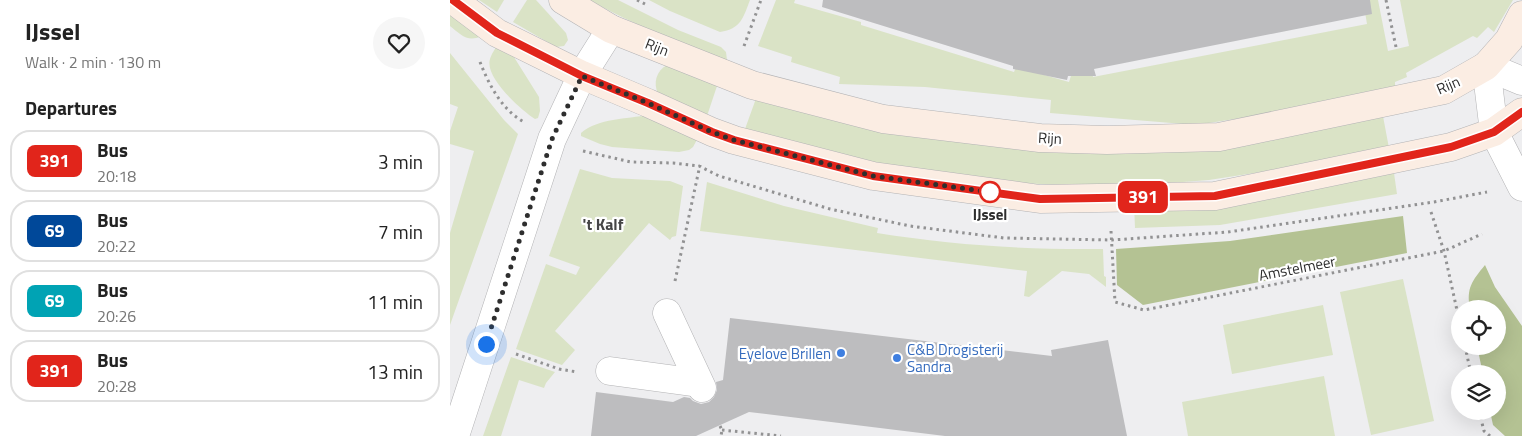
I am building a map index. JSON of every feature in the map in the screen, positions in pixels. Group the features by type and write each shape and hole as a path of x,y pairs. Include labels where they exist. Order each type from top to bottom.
{"main road":[{"path":"453,0 497,33 582,76 734,140 873,176 1040,199 1215,196 1451,147 1494,132 1522,112"},
{"name":"Rijn","path":"563,0 611,29 752,85 882,119 1040,138 1107,140 1219,137 1444,90 1486,66 1509,40 1522,14"}],"street":[{"path":"455,436 552,139 582,76 611,29"},
{"path":"1522,81 1486,66 1494,132 1522,187"},
{"path":"610,372 701,386 667,313"}],"path":[{"path":"1386,0 1396,47"},
{"path":"479,60 489,85 512,116 528,124"},
{"path":"679,266 699,166"},
{"path":"1431,212 1444,251 1455,300"},
{"name":"Amstelmeer","path":"1112,250 1115,302 1144,310 1444,251 1482,234"},
{"path":"513,353 559,369"},
{"path":"1482,420 1484,431 1490,436"},
{"path":"721,436 721,428 781,436"}],"green space":[{"path":"479,0 504,0 497,12"},
{"path":"527,0 536,0 566,33 568,40 564,46 556,47 513,22"},
{"path":"589,0 618,0 678,30 721,47 726,52 727,60 656,33"},
{"path":"649,0 750,0 740,22 727,31 720,32"},
{"path":"776,0 795,0 794,3 861,22 861,25 1014,72 1016,67 1069,82 1079,51 1087,49 1093,77 1367,24 1363,0 1378,0 1388,51 1409,46 1400,0 1513,0 1494,32 1488,27 1477,38 1473,36 1406,73 1407,77 1395,82 1395,89 1196,125 1050,113 1051,100 925,87 839,84 840,77 791,62 792,57 758,46"},
{"path":"450,5 481,36 472,39 468,38 450,26"},
{"path":"502,38 539,97 540,111 538,118 535,119 513,101 498,84 493,75 490,59"},
{"path":"450,53 504,120 518,134 450,325 450,233 474,151 450,144 450,131 458,107 450,104"},
{"path":"667,65 719,80 707,116 658,94 656,78"},
{"path":"758,93 988,143 1382,111 1389,148 1209,180 1157,184 1077,186 1022,183 887,166 745,129"},
{"path":"649,115 699,136 693,147 679,152 612,147 581,136 581,133 596,124 622,118"},
{"path":"1393,166 1397,194 1220,225 1135,228 1134,204"},
{"path":"580,169 612,178 670,181 683,186 676,236 670,240 649,223 555,331 575,350 562,365 516,349 546,264 576,275 580,267 549,256"},
{"path":"707,182 784,206 878,228 877,233 933,241 990,246 1046,249 1103,249 1106,287 1089,274 1062,271 1029,297 1024,296 1027,271 700,231"},
{"path":"1403,216 1407,253 1143,305 1117,285 1116,249 1230,241"},
{"path":"1485,265 1495,287 1504,300 1469,300 1471,285"},
{"path":"1403,279 1434,421 1371,435 1340,292"},
{"path":"1506,303 1522,326 1522,436 1505,436 1493,425 1492,420 1506,420 1506,365 1481,365 1479,355 1506,355"},
{"path":"1323,305 1333,355 1232,374 1223,325"},
{"path":"511,357 555,372 544,388 519,380 501,436 483,436"},
{"path":"1324,376 1335,436 1188,436 1182,402"}],"building":[{"path":"823,0 1370,0 1372,14 1094,69 1096,76 1068,76 1067,80 1013,69 1013,66 822,7"},
{"path":"730,318 1052,356 1051,350 1108,340 1127,436 945,436 749,412 696,436 591,436 596,392 673,402 684,397 701,404 709,402 717,390 716,382 723,380"}],"bus line":[{"name":"391","path":"453,0 497,33 582,76 734,140 873,176 1040,199 1215,196 1451,147 1494,132 1522,112"}],"place":[{"name":"IJssel","path":"990,192"},
{"name":"Eyelove Brillen","path":"841,353"},
{"name":"C&B Drogisterij Sandra","path":"897,358"}],"district":[{"name":"'t Kalf","path":"603,224"}],"route":[{"path":"486,344 552,139 582,76 734,140 873,176 990,192"}]}
